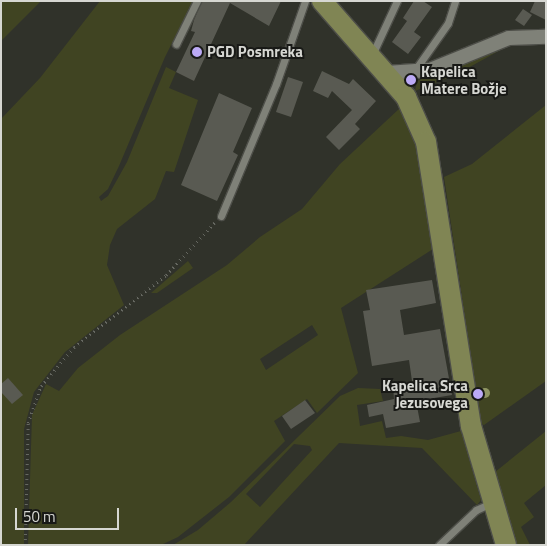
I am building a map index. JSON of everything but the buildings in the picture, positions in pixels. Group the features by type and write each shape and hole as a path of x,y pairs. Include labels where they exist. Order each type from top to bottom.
{"street":[{"path":"322,1 406,97 426,142 469,417 492,503 506,545"},
{"path":"386,73 413,72 450,64 509,38 546,37"}],"lane":[{"path":"176,44 197,1"},
{"path":"221,216 276,84 305,1"},
{"path":"371,56 397,1"},
{"path":"413,72 448,23 455,1"},
{"path":"439,545 476,510 492,503"}],"path":[{"path":"25,545 28,423 41,386 74,347 166,275 221,216"}],"green space":[{"path":"1,1 41,1 1,41"},
{"path":"100,1 193,1 165,57 108,189 99,197 101,201 108,196 127,162 166,67 176,72 169,88 198,100 174,172 166,171 155,199 117,229 110,245 107,265 124,305 65,352 34,392 24,429 24,545 1,545 1,119 40,78"},
{"path":"505,44 506,47 457,74 415,91 417,81"},
{"path":"546,105 546,381 484,425 481,424 444,177 472,164"},
{"path":"400,108 419,147 433,249 341,308 358,373 317,413 307,399 274,421 285,441 229,497 178,537 161,545 28,545 32,415 46,384 59,391 78,368 120,335 227,265 260,237 302,209 340,164","holes":["312,325 318,335 266,370 260,359"]},
{"path":"188,261 193,268 157,293 151,293"},
{"path":"358,388 380,389 383,401 357,405 360,426 382,421 386,438 401,436 428,440 461,431 481,500 477,505 422,448 339,443 244,545 173,545 198,530 231,502 340,396","holes":["294,444 310,446 312,450 260,507 246,494"]},
{"path":"546,431 546,485 524,503 534,517 521,527 530,545 517,545 495,472"}],"place":[{"name":"PGD Posmreka","path":"197,52"},
{"name":"Kapelica Matere Božje","path":"411,80"},
{"name":"Kapelica Srca Jezusovega","path":"478,394"}]}
